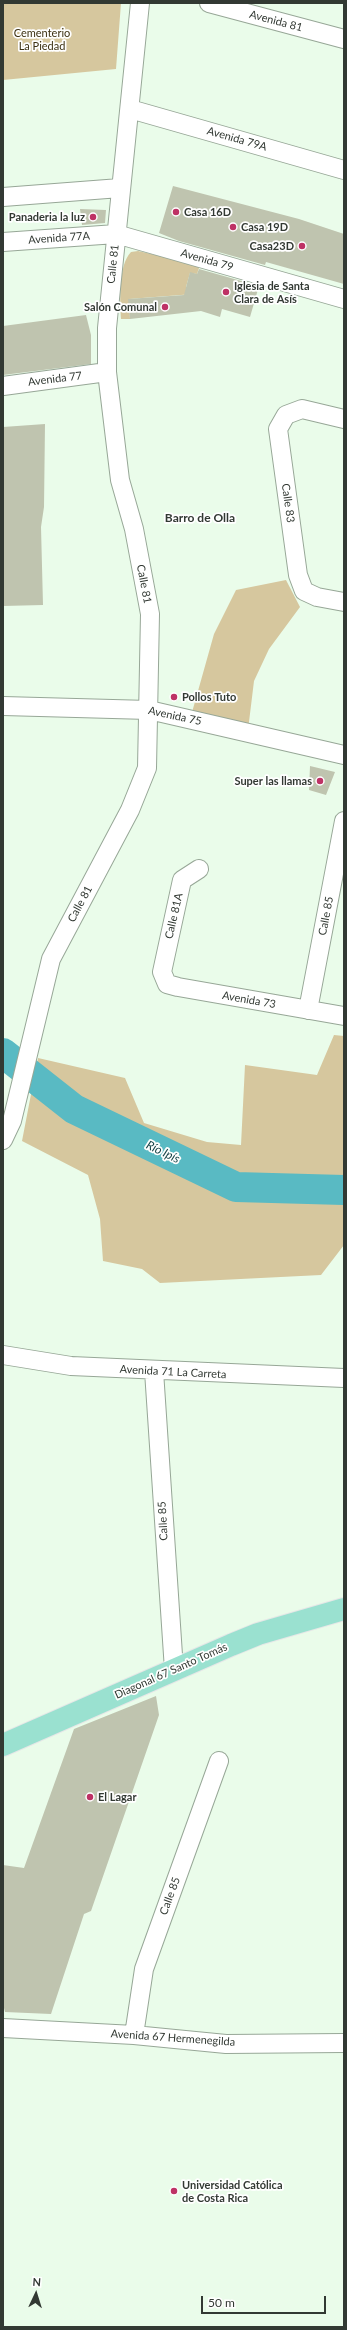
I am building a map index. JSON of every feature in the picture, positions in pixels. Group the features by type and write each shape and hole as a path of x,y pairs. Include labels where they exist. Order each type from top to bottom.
{"main road":[{"name":"Diagonal 67 Santo Tomás","path":"3,1745 258,1634 344,1609"}],"street":[{"name":"Calle 81","path":"3,1140 12,1121 33,1028 51,959 130,810 147,768 150,614 134,530 120,480 107,372 107,328 120,188 130,109 140,3"},
{"name":"Avenida 81","path":"209,3 344,40"},
{"name":"Avenida 79A","path":"130,109 344,170"},
{"path":"3,197 120,188"},
{"name":"Avenida 77A","path":"3,242 116,234"},
{"name":"Avenida 79","path":"116,234 344,299"},
{"name":"Avenida 77","path":"3,386 107,372"},
{"name":"Calle 83","path":"344,419 302,409 286,415 278,429 298,576 304,591 317,597 344,602"},
{"name":"Avenida 75","path":"3,706 149,710 344,755"},
{"name":"Calle 85","path":"308,1010 344,821"},
{"name":"Calle 81A","path":"162,972 182,880 199,869"},
{"name":"Avenida 73","path":"162,972 167,984 178,987 344,1016"},
{"name":"Avenida 71 La Carreta","path":"3,1356 71,1366 154,1371 344,1378"},
{"name":"Calle 85","path":"154,1371 174,1670"},
{"name":"Calle 85","path":"134,2035 144,1969 219,1761"},
{"name":"Avenida 67 Hermenegilda","path":"3,2028 134,2035 226,2044 344,2043"}],"green space":[{"name":"Cementerio La Piedad","path":"3,3 121,3 116,69 3,80"},
{"path":"138,251 200,265 197,274 190,273 186,287 194,294 129,299 130,319 121,319 121,284 124,266 131,252"},
{"path":"286,580 300,607 269,649 254,681 248,730 189,723 214,634 236,590"},
{"path":"334,1035 344,1036 344,1245 321,1275 160,1283 142,1269 103,1261 100,1219 88,1175 22,1141 38,1058 125,1078 144,1123 207,1142 241,1145 245,1065 317,1075"}],"building":[{"path":"173,186 299,219 344,234 344,284 266,262 265,265 179,241 159,233"},
{"name":"Panaderia la luz","path":"80,209 106,210 105,223 82,225"},
{"name":"Iglesia de Santa Clara de Asís","path":"199,269 259,286 250,317 222,309 220,317 201,311 130,319 128,299 184,295 190,272 197,274"},
{"path":"86,315 91,335 91,364 3,375 3,326"},
{"path":"45,424 44,507 41,527 43,605 3,606 3,427"},
{"name":"Super las llamas","path":"310,766 335,772 326,795 309,790"},
{"name":"El Lagar","path":"156,1696 159,1715 91,1911 84,1914 51,2014 5,2012 3,2004 3,1865 24,1868 74,1729"}],"waterway":[{"name":"Río Ipís","path":"3,1053 74,1109 236,1187 344,1190"}],"place":[{"name":"Casa 16D","path":"176,212"},
{"name":"Panaderia la luz","path":"93,217"},
{"name":"Casa 19D","path":"233,227"},
{"name":"Casa23D","path":"302,246"},
{"name":"Iglesia de Santa Clara de Asís","path":"226,292"},
{"name":"Salón Comunal","path":"165,307"},
{"name":"Pollos Tuto","path":"174,697"},
{"name":"Super las llamas","path":"320,781"},
{"name":"El Lagar","path":"90,1797"},
{"name":"Universidad Católica de Costa Rica","path":"174,2191"}],"district":[{"name":"Barro de Olla","path":"200,518"}]}
